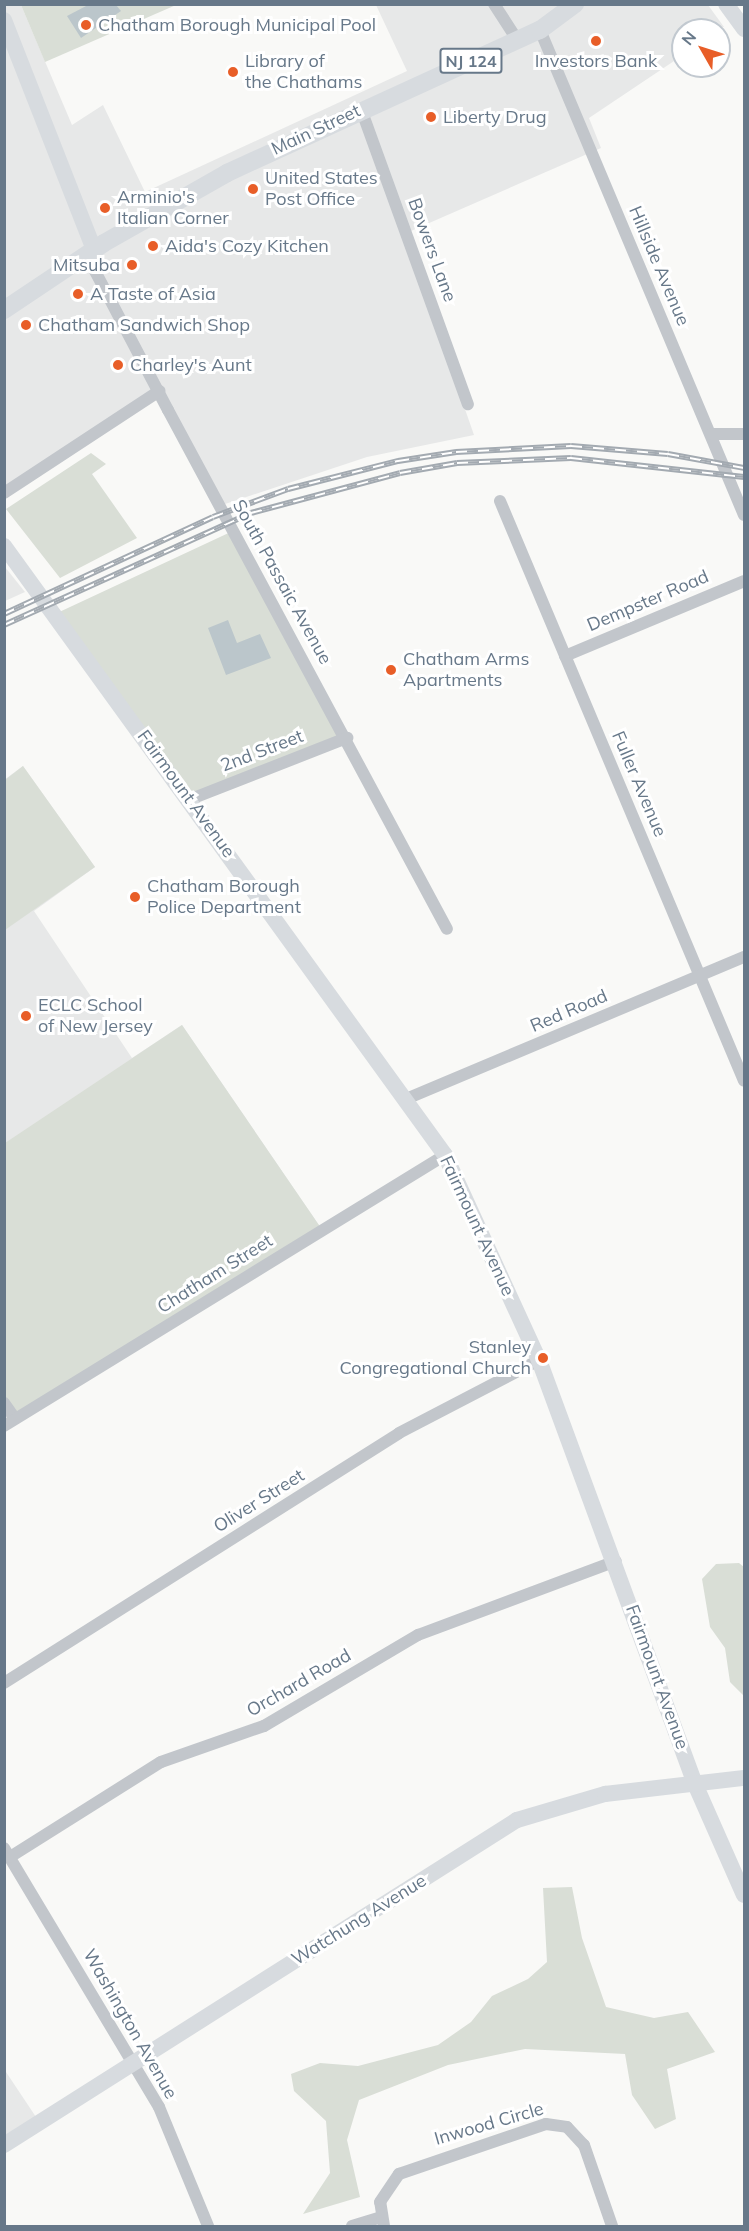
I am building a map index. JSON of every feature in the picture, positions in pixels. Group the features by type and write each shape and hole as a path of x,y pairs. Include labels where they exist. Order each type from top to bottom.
{"main road":[{"name":"Main Street","path":"4,310 94,250 227,173 361,109 518,41 540,30 575,4"},
{"path":"726,4 744,29"},
{"path":"4,20 94,250"},
{"name":"Fairmount Avenue","path":"4,546 10,563 191,799 445,1155 538,1360 616,1561 695,1784 744,1895"},
{"name":"Watchung Avenue","path":"4,2145 518,1820 564,1802 744,1778"}],"street":[{"path":"494,4 518,41"},
{"name":"Hillside Avenue","path":"540,30 744,515"},
{"name":"Bowers Lane","path":"361,109 468,404"},
{"name":"South Passaic Avenue","path":"94,250 95,271 347,738 447,929"},
{"path":"4,493 159,391"},
{"path":"711,434 744,434"},
{"name":"Fuller Avenue","path":"500,501 744,1081"},
{"name":"Dempster Road","path":"565,656 744,581"},
{"name":"2nd Street","path":"191,799 347,738"},
{"name":"Red Road","path":"406,1099 744,957"},
{"name":"Chatham Street","path":"10,1423 445,1155"},
{"name":"Oliver Street","path":"4,1683 399,1433 538,1360"},
{"path":"4,1403 10,1423"},
{"name":"Orchard Road","path":"7,1852 161,1762 264,1726 418,1635 616,1561"},
{"name":"Washington Avenue","path":"7,1852 134,2063 180,2150 208,2226"},
{"name":"Inwood Circle","path":"352,2226 382,2222 380,2202 390,2182 416,2165 536,2126 559,2124 584,2145 612,2226"}],"shaded area":[{"path":"5,5 21,5 72,125 103,105 145,192 407,71 376,5 708,5 717,18 671,18 671,63 589,118 601,148 404,234 474,435 367,457 219,506 158,392 5,493"},
{"path":"21,5 176,5 45,62"},
{"name":"Chatham Borough Municipal Pool","path":"88,5 116,5 121,11 81,38 67,16"},
{"path":"91,453 106,464 92,474 137,538 60,578 6,509"},
{"path":"235,530 348,738 190,798 55,614"},
{"path":"5,567 25,592 4,601"},
{"path":"228,620 237,643 260,634 271,658 226,675 208,628"},
{"path":"23,766 95,867 34,911 132,1058 182,1025 323,1231 5,1403 4,780"},
{"path":"23,766 95,867 5,930 5,780"},
{"path":"182,1025 323,1231 14,1417 5,1403 5,1143"},
{"path":"739,1563 744,1567 744,1696 730,1682 725,1648 710,1627 702,1579 716,1564"},
{"path":"572,1887 582,1938 606,2007 654,2018 688,2012 715,2052 667,2069 676,2119 655,2129 632,2095 625,2054 525,2049 448,2065 359,2100 347,2140 360,2197 303,2214 330,2173 326,2121 294,2091 291,2074 320,2063 358,2066 438,2045 471,2022 492,1996 528,1979 547,1962 543,1888"},
{"path":"4,2069 40,2123 4,2145"}],"railway":[{"path":"4,614 213,517 288,489 398,461 456,452 571,446 668,454 744,468"},
{"path":"4,625 251,513 400,473 457,463 571,458 744,477"}],"place":[{"name":"Chatham Borough Municipal Pool","path":"86,25"},
{"name":"Investors Bank","path":"596,41"},
{"name":"Library of the Chathams","path":"233,72"},
{"name":"Liberty Drug","path":"431,117"},
{"name":"United States Post Office","path":"253,189"},
{"name":"Arminio's Italian Corner","path":"105,208"},
{"name":"Aida's Cozy Kitchen","path":"153,246"},
{"name":"Mitsuba","path":"132,265"},
{"name":"A Taste of Asia","path":"78,294"},
{"name":"Chatham Sandwich Shop","path":"26,325"},
{"name":"Charley's Aunt","path":"118,365"},
{"name":"Chatham Arms Apartments","path":"391,670"},
{"name":"Chatham Borough Police Department","path":"135,897"},
{"name":"ECLC School of New Jersey","path":"26,1016"},
{"name":"Stanley Congregational Church","path":"543,1358"}]}
